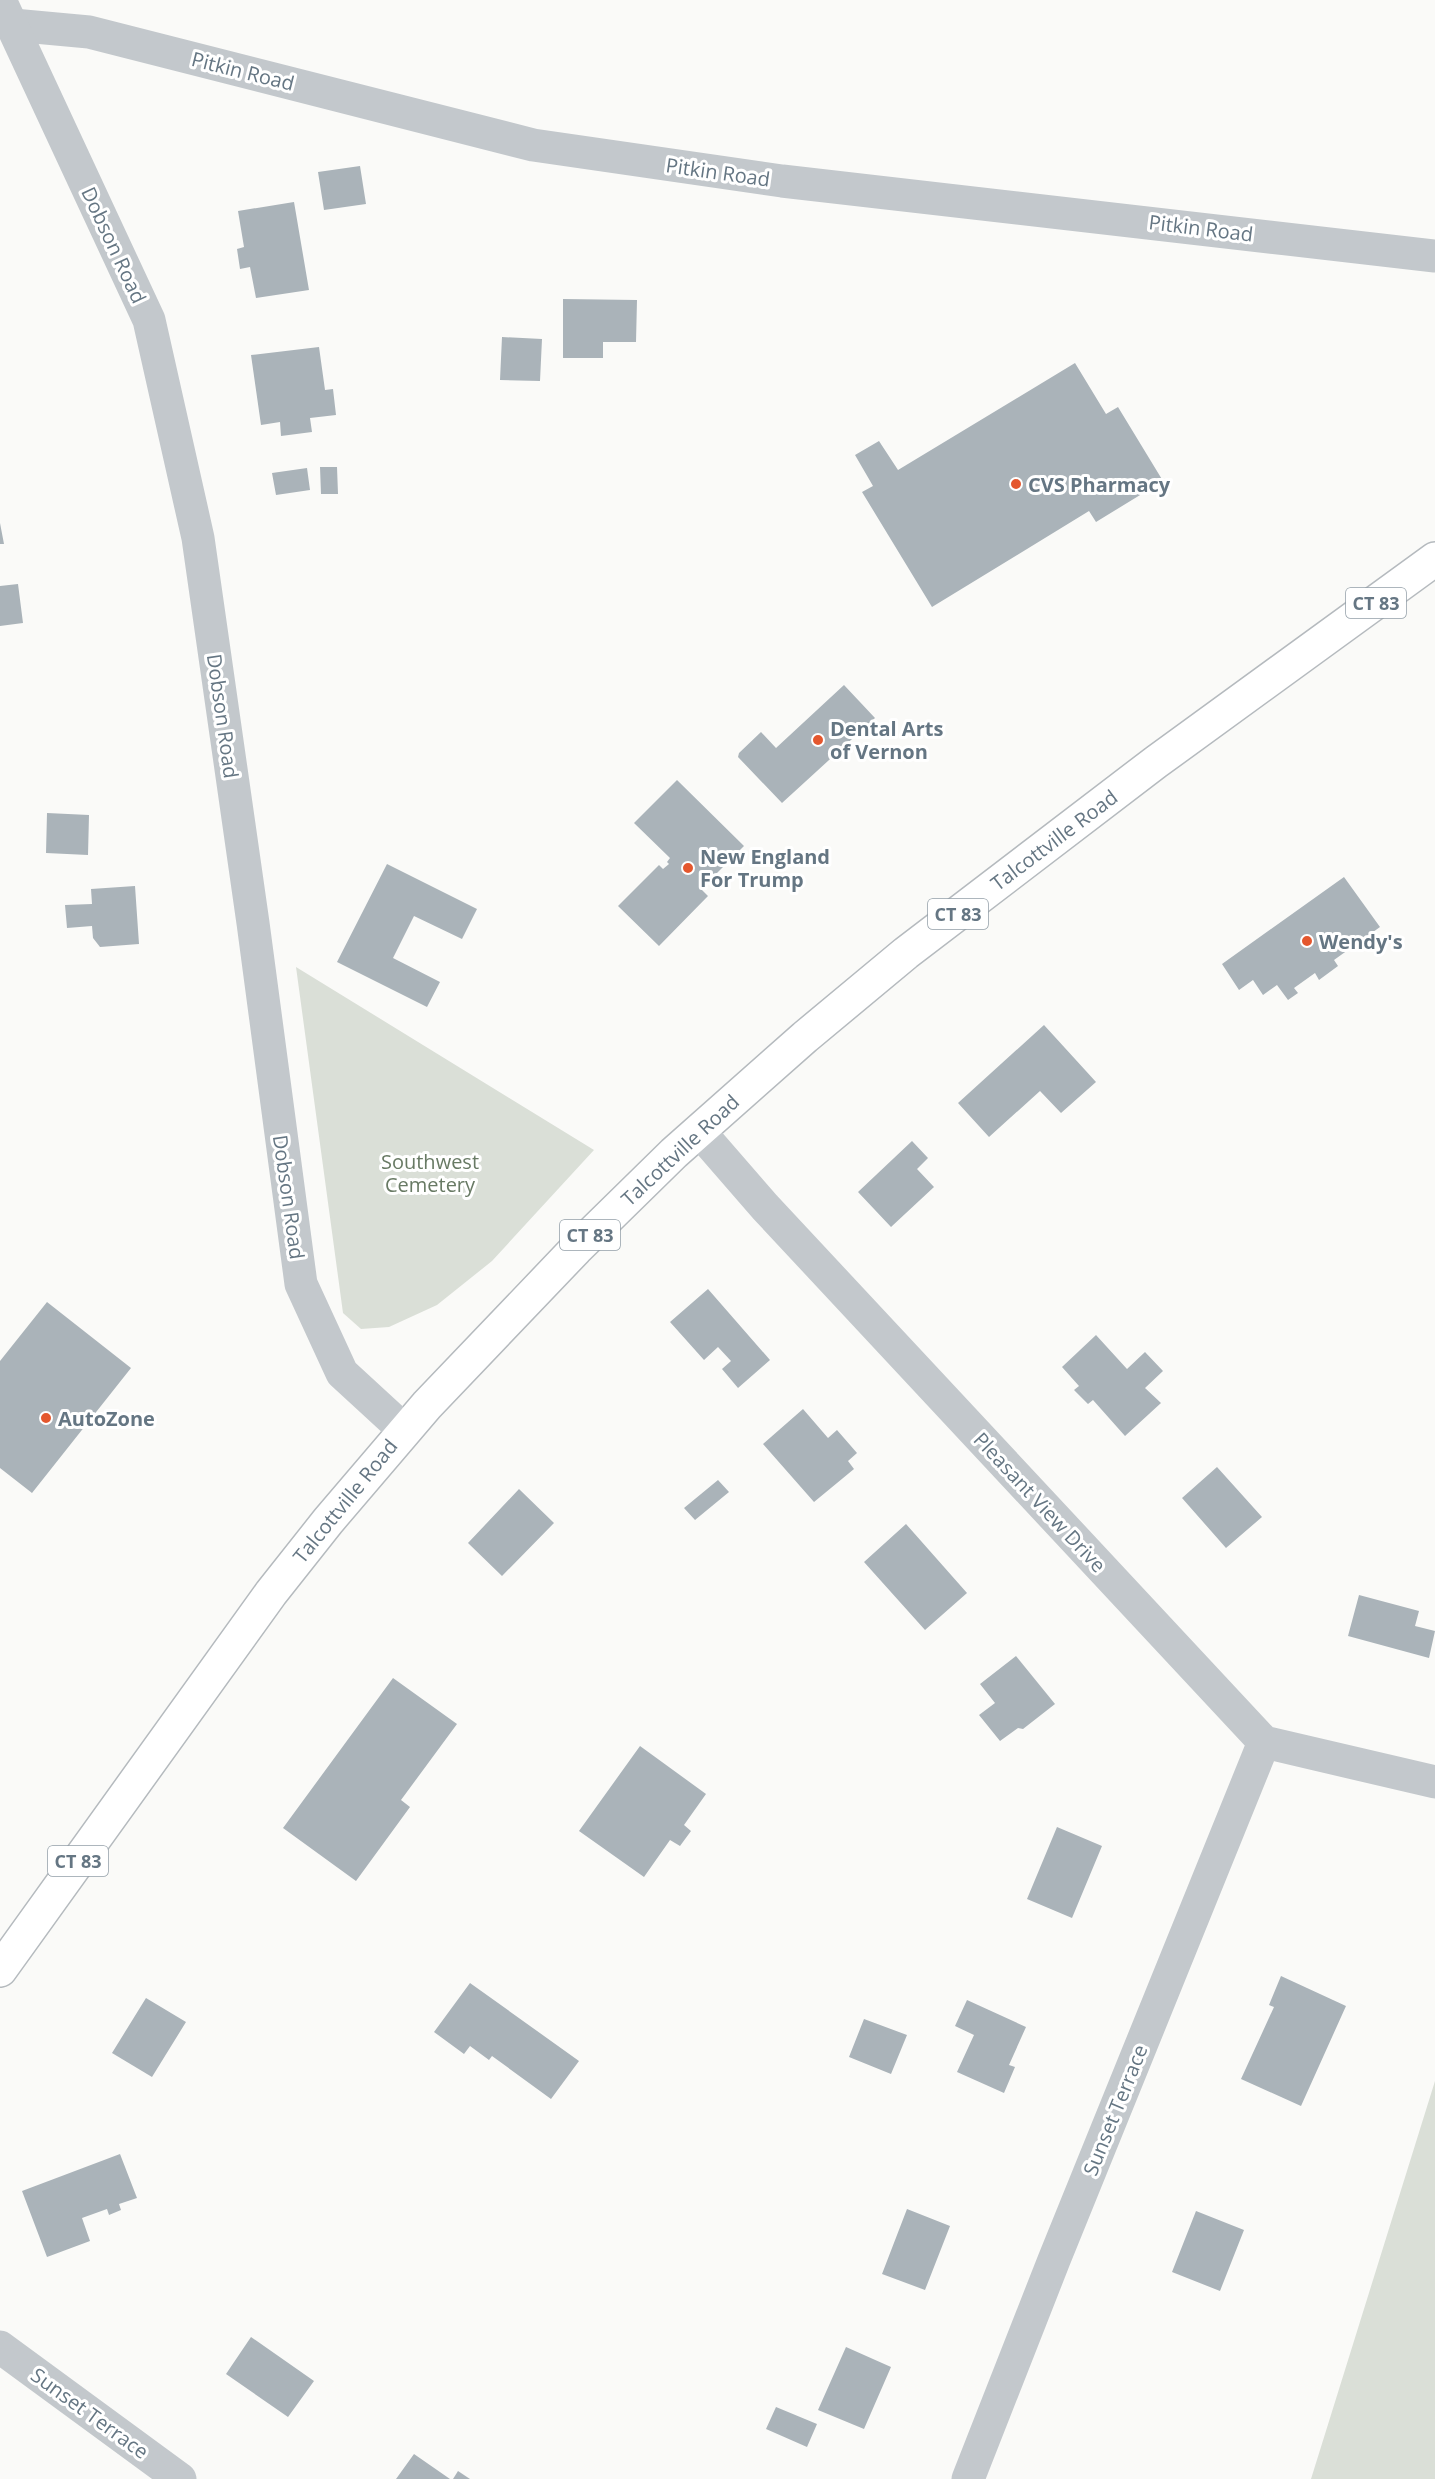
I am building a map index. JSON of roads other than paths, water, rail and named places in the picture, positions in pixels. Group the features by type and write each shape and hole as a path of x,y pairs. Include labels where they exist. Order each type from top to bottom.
{"main road":[{"name":"Talcottville Road","path":"0,1970 271,1593 404,1430 485,1342 576,1249 699,1131 805,1037 915,946 1156,762 1435,559"}],"street":[{"name":"Pitkin Road","path":"6,13 533,145 782,181 1435,256"},
{"name":"Dobson Road","path":"6,13 150,320 198,538 253,922 301,1284 342,1373 404,1430"},
{"name":"Pleasant View Drive","path":"699,1131 765,1207 1264,1742"},
{"path":"1264,1742 1435,1782"},
{"name":"Sunset Terrace","path":"968,2479 1058,2249 1264,1742"},
{"name":"Sunset Terrace","path":"0,2347 180,2479"}],"place":[{"name":"CVS Pharmacy","path":"1016,484"},
{"name":"Dental Arts of Vernon","path":"818,740"},
{"name":"New England For Trump","path":"688,868"},
{"name":"Wendy's","path":"1307,941"},
{"name":"AutoZone","path":"46,1418"}],"park label":[{"name":"Southwest Cemetery","path":"430,1172"}]}
